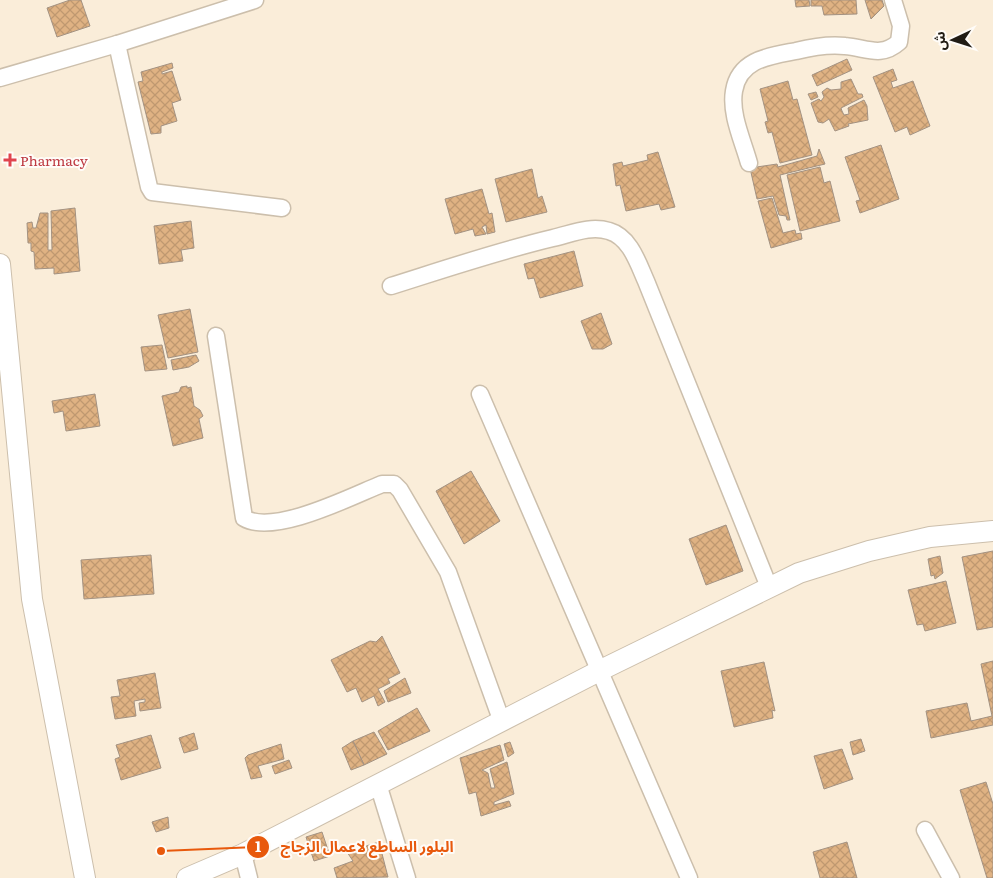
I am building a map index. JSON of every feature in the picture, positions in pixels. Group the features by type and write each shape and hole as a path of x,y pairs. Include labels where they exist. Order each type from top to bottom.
{"street":[{"path":"0,78 117,44 255,0"},
{"path":"749,162 736,118 734,92 737,81 748,66 761,57 813,47 839,46 889,51 899,42 901,26 893,0"},
{"path":"117,44 149,187 152,192 282,208"},
{"path":"391,286 510,248 594,228 610,231 624,239 634,255 661,317 769,587"},
{"path":"0,264 32,599 85,878"},
{"path":"216,336 244,518 251,522 301,518 382,484 394,484 400,490 448,572 502,722"},
{"path":"480,394 601,670 689,878"},
{"path":"188,878 242,854 601,670 799,573 869,551 930,537 993,531"},
{"path":"378,784 407,878"},
{"path":"925,830 951,878"},
{"path":"242,854 249,878"}],"building":[{"path":"70,0 81,0 90,26 57,37 47,8"},
{"path":"795,0 809,0 810,6 796,7"},
{"path":"811,0 856,0 857,14 824,15 822,6 811,6"},
{"path":"865,0 882,0 884,6 871,19"},
{"path":"847,59 852,70 817,86 812,75"},
{"path":"172,63 173,68 162,72 162,74 172,71 181,100 172,103 177,121 161,126 161,133 151,134 138,82 143,81 141,72"},
{"path":"893,69 897,80 891,82 893,88 913,81 930,126 910,135 907,127 895,132 873,77"},
{"path":"851,79 858,94 862,94 863,97 841,108 842,111 844,115 849,114 848,108 864,100 867,106 868,120 848,124 849,126 835,131 829,119 823,123 818,122 811,103 819,99 821,101 824,97 822,92 827,88 831,90 841,89 841,82"},
{"path":"788,81 793,100 797,99 812,155 780,163 772,132 768,133 765,122 768,121 760,89"},
{"path":"816,92 818,97 811,100 808,94"},
{"path":"881,145 899,199 860,213 856,201 860,200 845,157"},
{"path":"819,149 825,164 780,175 790,220 787,220 786,216 779,215 773,196 757,199 750,168 777,164 778,167 817,156"},
{"path":"658,152 675,207 661,210 659,204 626,211 620,185 616,186 613,164 622,162 623,166 648,160 647,155"},
{"path":"820,167 824,183 830,181 840,221 800,231 787,175"},
{"path":"532,169 538,198 542,196 547,212 506,222 495,179"},
{"path":"482,189 489,214 492,213 495,232 487,234 486,225 482,227 486,234 475,236 473,229 455,234 445,199"},
{"path":"772,198 783,233 795,230 796,234 801,233 802,239 771,248 758,201"},
{"path":"75,208 80,271 54,274 54,268 35,269 34,252 31,251 31,243 28,243 27,223 32,222 33,228 36,228 40,213 48,213 48,250 52,250 51,211"},
{"path":"191,221 194,248 181,250 183,261 159,264 154,226"},
{"path":"574,251 583,286 540,298 534,278 528,279 524,264"},
{"path":"190,309 198,352 168,358 158,315"},
{"path":"601,313 612,344 603,349 592,349 581,321"},
{"path":"162,345 167,369 145,371 141,347"},
{"path":"196,355 199,361 189,367 173,370 171,360"},
{"path":"187,386 187,388 191,387 194,406 200,410 203,416 199,419 203,438 173,446 162,396 179,392 181,387"},
{"path":"95,394 100,426 66,431 63,411 54,413 52,401"},
{"path":"471,471 500,521 464,544 436,491"},
{"path":"726,525 743,571 706,585 689,539"},
{"path":"993,551 993,627 977,630 962,557"},
{"path":"151,555 154,594 84,599 81,560"},
{"path":"940,556 943,573 935,579 934,575 931,576 928,559"},
{"path":"946,581 956,623 925,631 923,624 917,625 908,590"},
{"path":"382,636 400,673 388,679 390,683 378,689 385,702 378,706 374,696 362,702 356,688 347,692 331,660 370,641 376,642"},
{"path":"993,661 993,725 931,738 926,711 967,703 971,721 992,716 981,664"},
{"path":"764,662 775,711 772,710 773,718 734,727 721,671"},
{"path":"155,673 161,708 140,711 139,703 145,702 145,699 134,701 136,716 115,719 111,697 120,696 117,680"},
{"path":"405,678 411,693 388,702 384,691"},
{"path":"417,708 430,731 388,750 378,731"},
{"path":"374,732 387,754 364,765 353,741"},
{"path":"194,733 198,749 184,753 179,738"},
{"path":"151,735 161,768 121,780 115,759 120,757 116,745"},
{"path":"861,739 865,751 853,755 850,742"},
{"path":"353,741 364,765 351,770 342,748"},
{"path":"510,742 514,753 508,757 504,744"},
{"path":"281,744 284,759 258,766 262,777 251,779 245,758 248,755"},
{"path":"500,745 504,760 482,770 488,773 491,788 495,788 490,769 507,762 514,794 494,802 494,805 509,801 511,806 481,816 476,792 469,794 460,758"},
{"path":"842,749 853,779 824,789 814,756"},
{"path":"289,760 292,768 275,774 272,766"},
{"path":"986,782 993,804 993,878 987,878 960,790"},
{"path":"168,817 169,828 156,832 152,822"},
{"path":"322,832 330,856 314,861 306,837"},
{"path":"379,842 388,877 337,878 334,868 353,861 347,852"},
{"path":"847,842 857,878 820,878 813,852"}],"place":[{"name":"Pharmacy","path":"10,160"},
{"name":"البلور الساطع لاعمال الزجاج","path":"161,851"}]}
